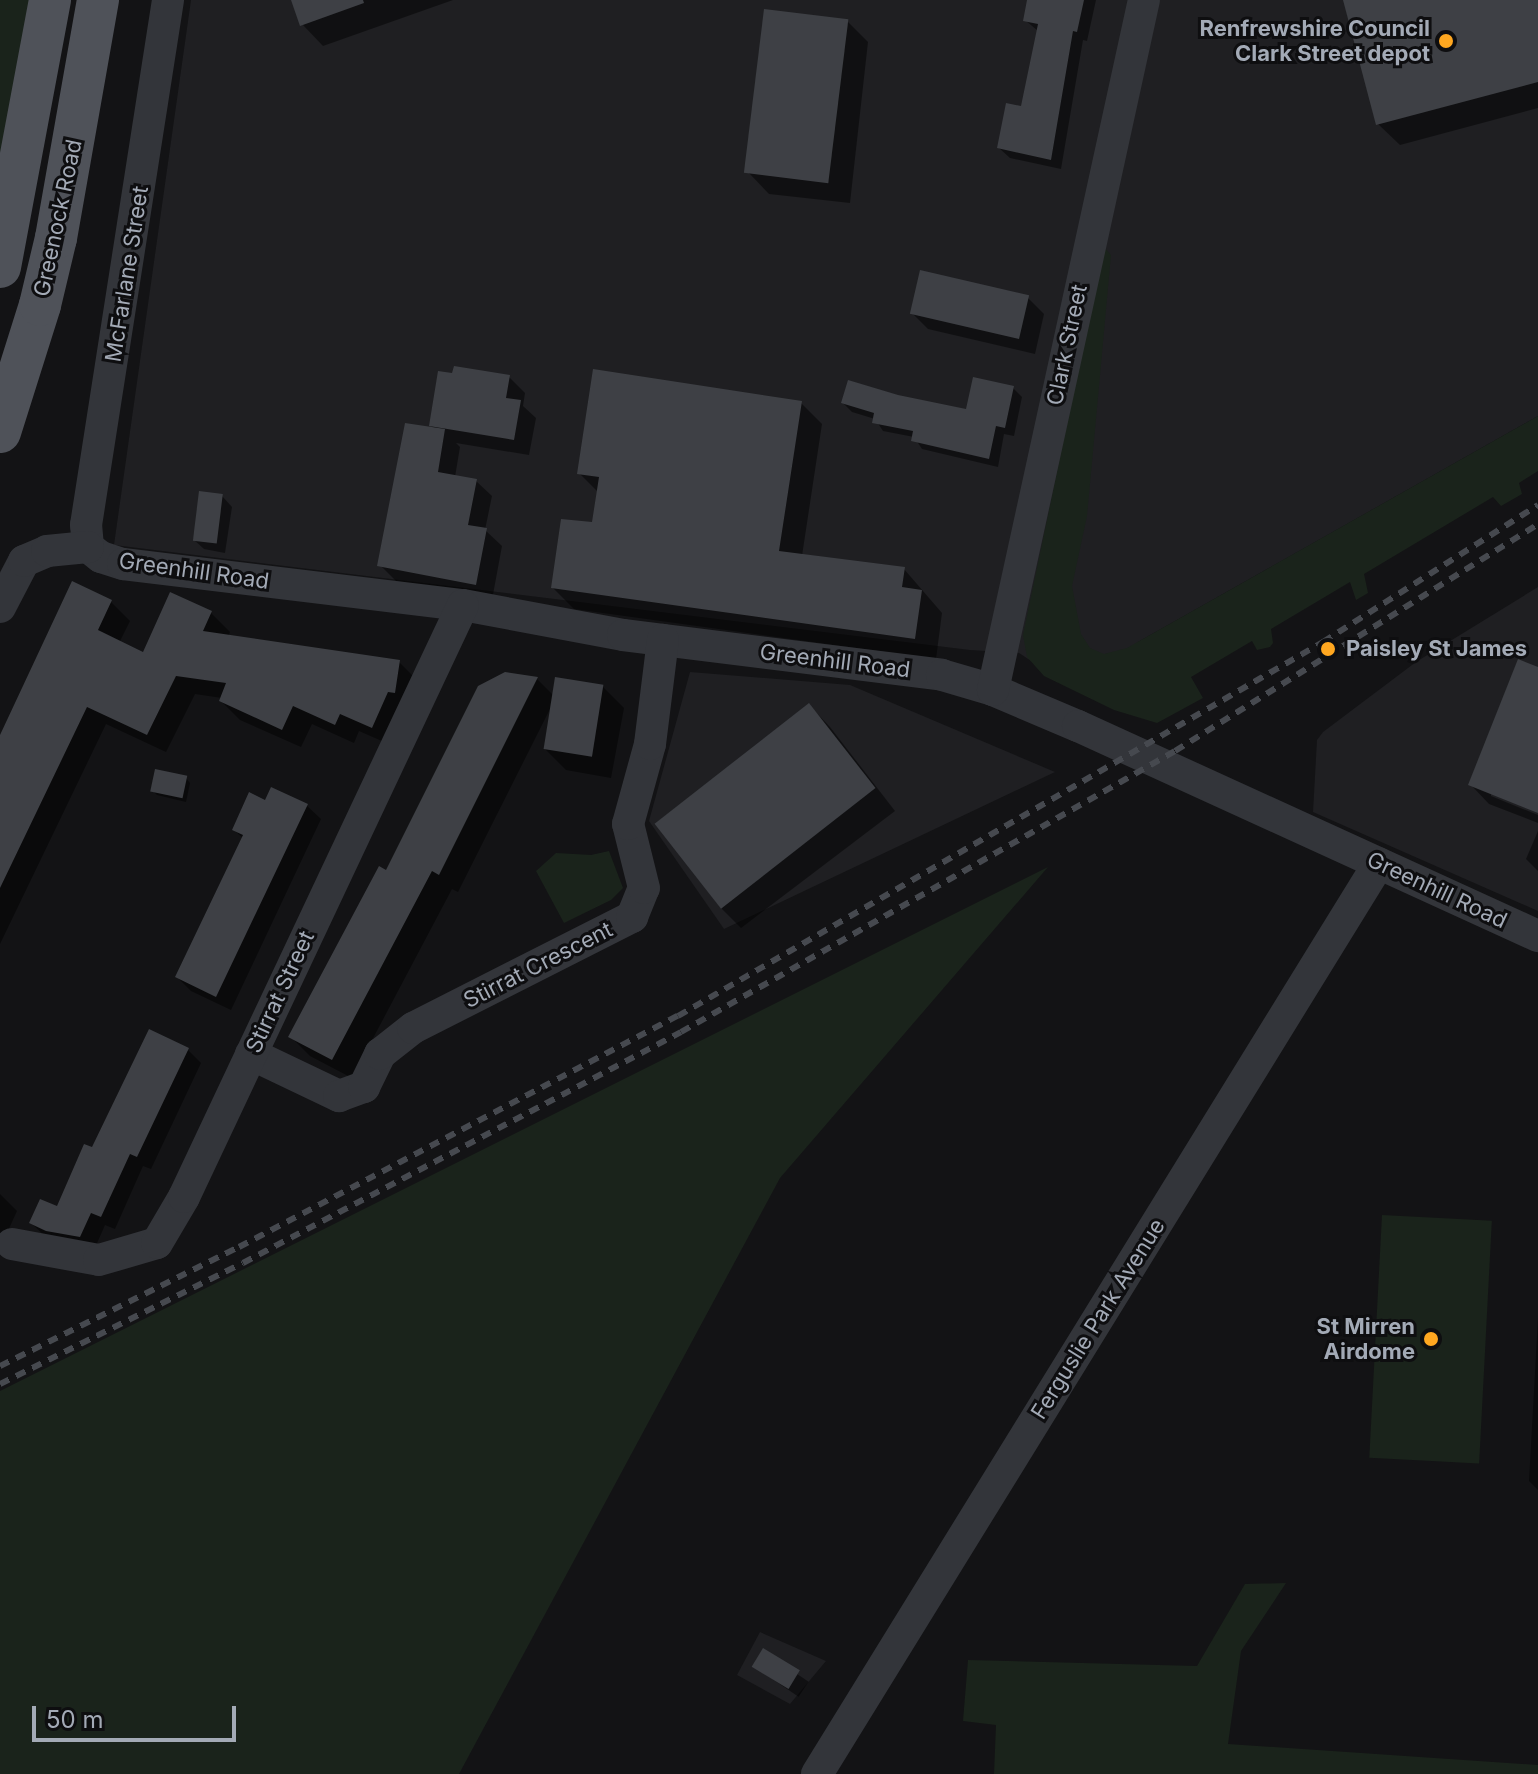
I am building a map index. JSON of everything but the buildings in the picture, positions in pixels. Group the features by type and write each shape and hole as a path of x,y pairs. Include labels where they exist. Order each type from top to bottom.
{"main road":[{"name":"Greenock Road","path":"0,267 50,0"},
{"name":"Greenock Road","path":"0,432 36,318 56,238 98,0"}],"street":[{"name":"McFarlane Street","path":"88,547 86,525 168,0"},
{"name":"Clark Street","path":"993,690 1144,0"},
{"name":"Greenhill Road","path":"88,547 101,557 123,564 463,605 663,640 942,675 993,690 1538,936"},
{"path":"0,607 24,561 47,551 88,547"},
{"name":"Stirrat Street","path":"12,1244 99,1260 157,1243 184,1197 463,605"},
{"name":"Stirrat Crescent","path":"251,1054 339,1096 364,1087 380,1054 413,1028 632,917 644,888 628,824 650,744 663,640"},
{"name":"Ferguslie Park Avenue","path":"817,1774 1379,863"}],"shaded area":[{"path":"0,0 32,0 0,178"},
{"path":"191,0 1538,0 1538,416 1138,642 1114,697 1045,670 1019,653 970,650 114,545"},
{"path":"1104,247 1111,255 1087,516 1072,586 1081,634 1090,648 1104,654 1127,648 1538,416 1538,471 1519,483 1522,494 1501,506 1493,497 1364,574 1368,593 1356,600 1350,582 1271,629 1273,643 1270,647 1257,650 1252,641 1191,677 1203,698 1157,723 1114,710 1044,676 1027,657 1023,635"},
{"path":"1538,587 1538,911 1313,812 1317,740 1323,732 1416,662"},
{"path":"690,672 850,685 1055,772 724,929 649,821"},
{"path":"609,851 623,888 611,900 564,923 536,871 556,853 591,855"},
{"path":"1048,867 780,1178 459,1774 0,1774 0,1391"},
{"name":"St Mirren Airdome","path":"1382,1215 1492,1221 1479,1463 1369,1458"},
{"path":"1286,1583 1241,1651 1228,1744 1538,1765 1538,1774 994,1774 996,1725 963,1721 968,1660 1197,1666 1245,1584"},
{"path":"760,1632 826,1661 790,1704 737,1675"}],"railway":[{"path":"0,1366 239,1247 678,1016 1323,642 1538,505"},
{"path":"0,1384 243,1263 681,1032 1175,751 1538,524"}],"place":[{"name":"Renfrewshire Council Clark Street depot","path":"1446,41"},
{"name":"Paisley St James","path":"1328,649"},
{"name":"St Mirren Airdome","path":"1431,1339"}]}
